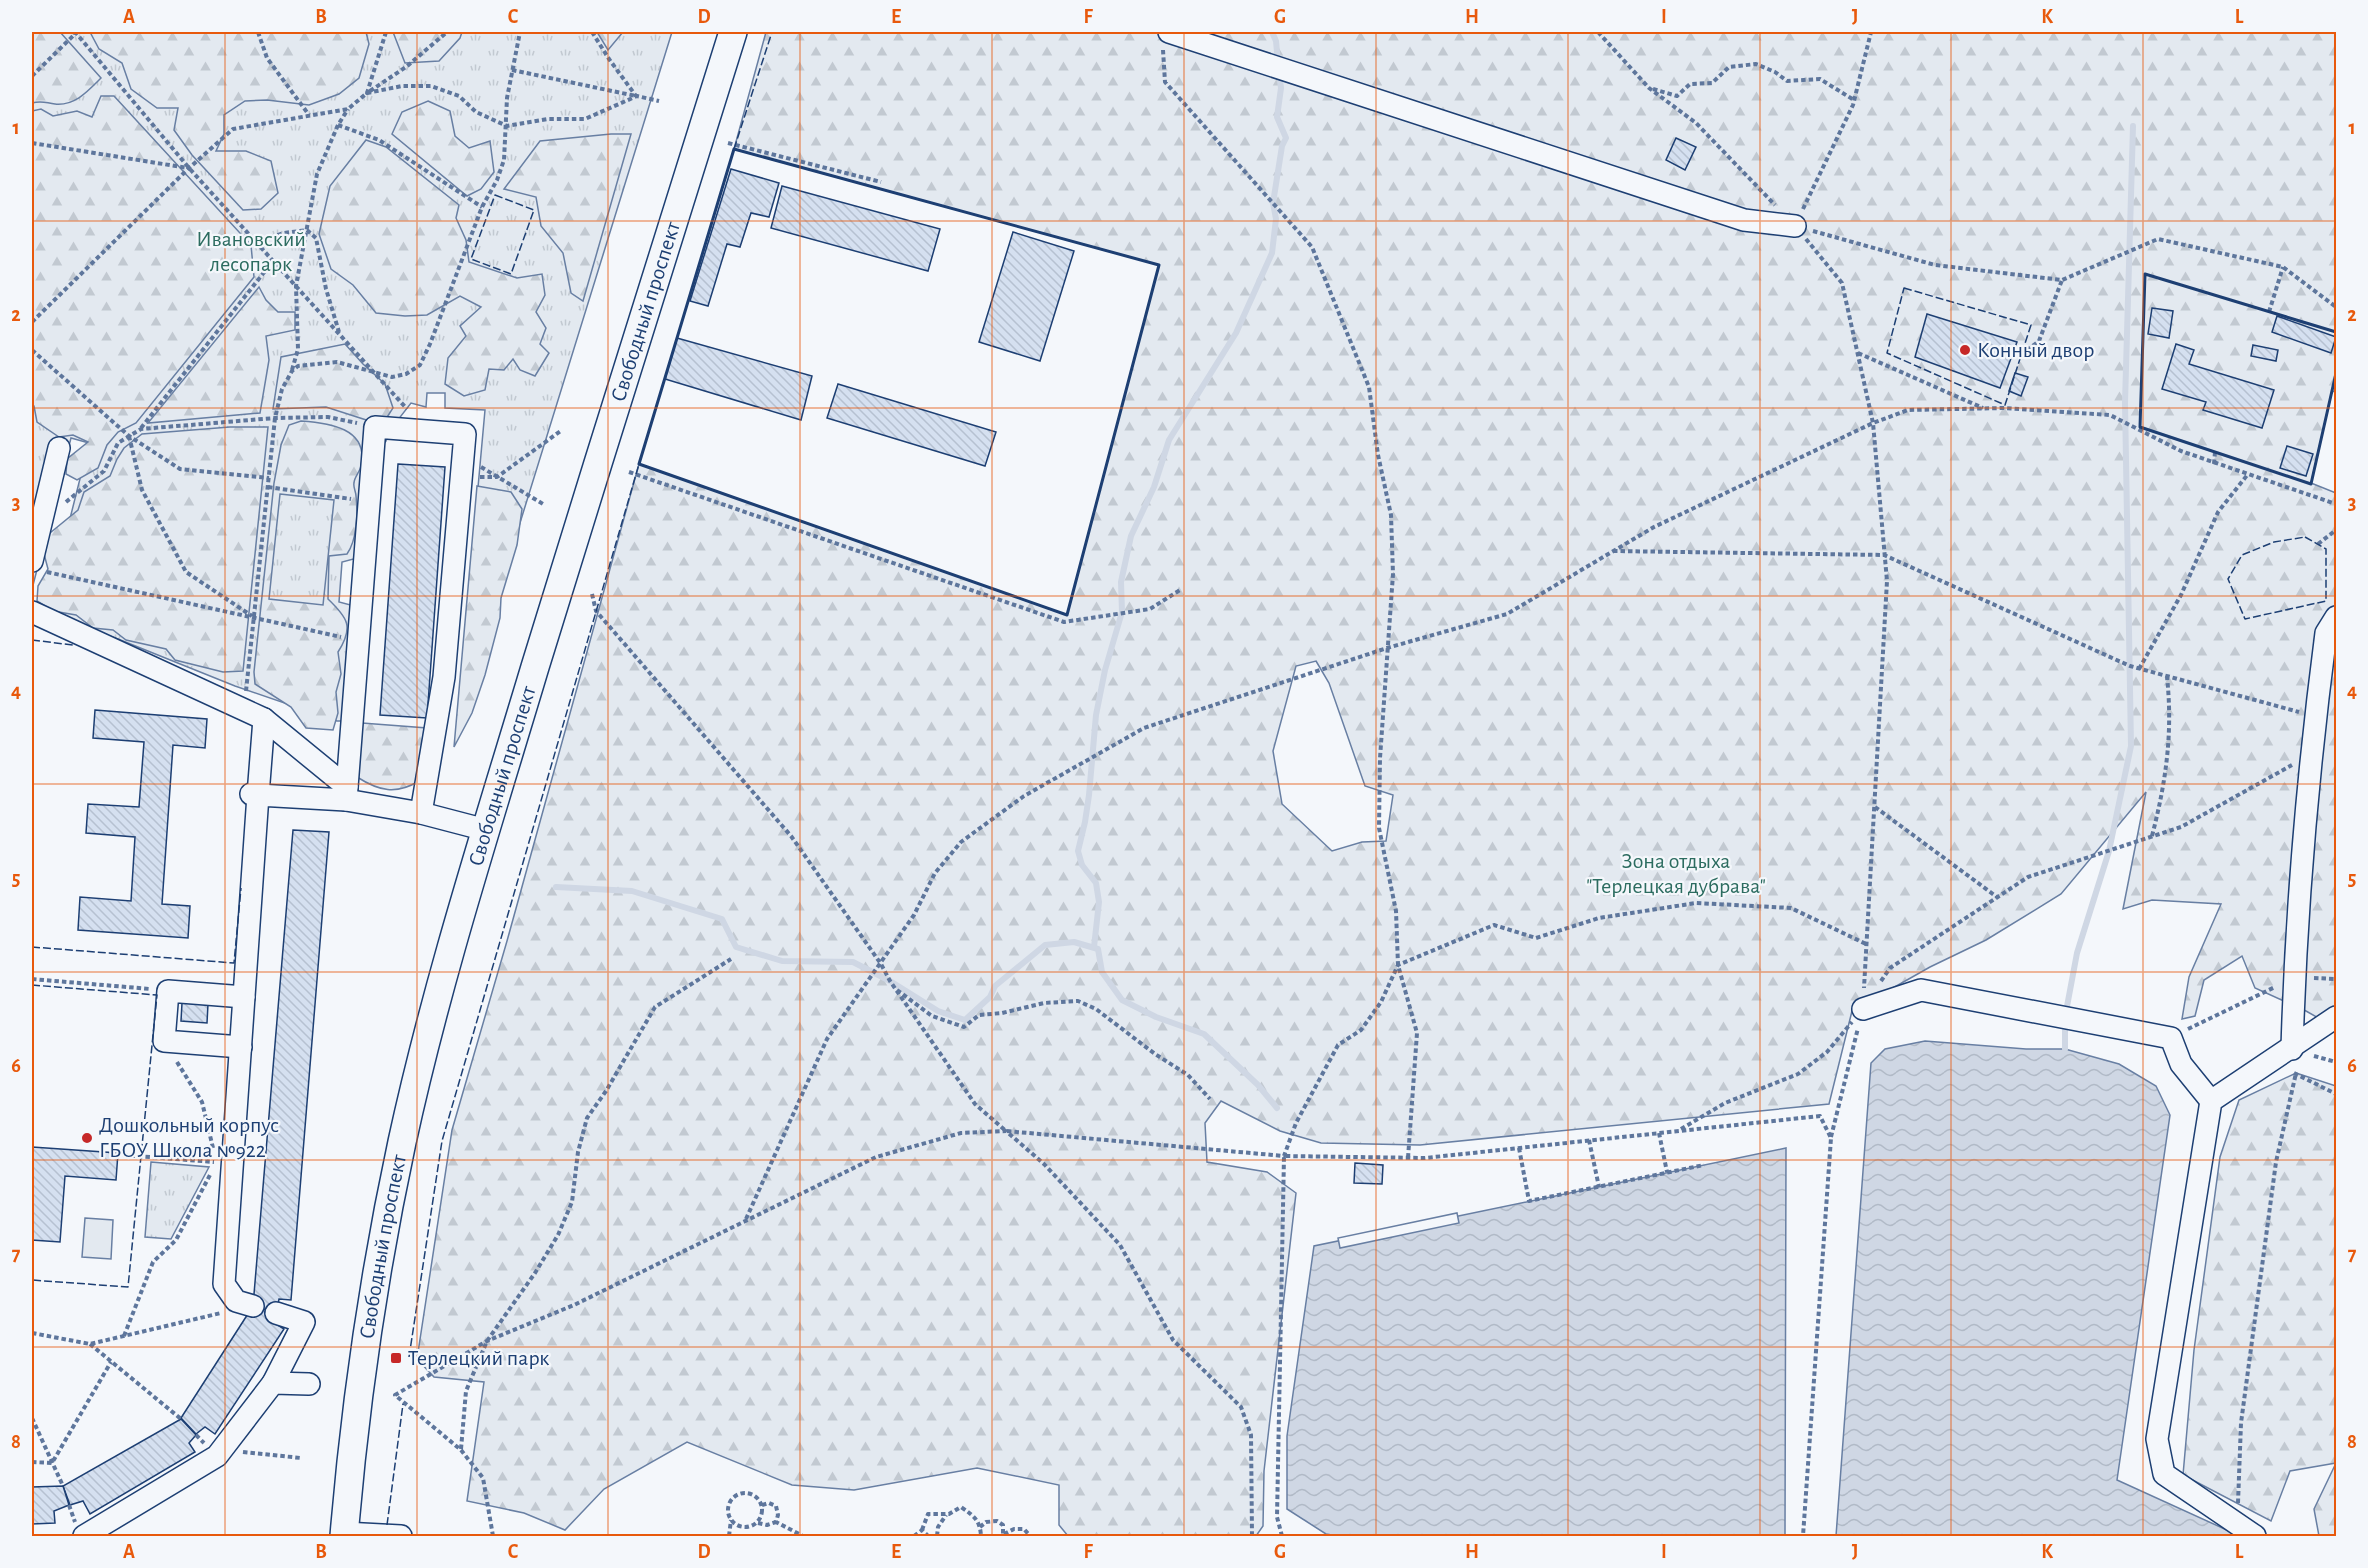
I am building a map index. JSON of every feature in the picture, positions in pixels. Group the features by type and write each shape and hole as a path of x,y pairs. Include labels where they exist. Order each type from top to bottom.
{"main road":[{"name":"Свободный проспект","path":"344,1535 364,1353 400,1152 441,983 486,830 733,32"}],"street":[{"path":"1166,37 1744,220 1795,226"},
{"path":"346,794 375,427 465,434 444,677 421,813"},
{"path":"37,566 41,522 59,448"},
{"path":"32,612 80,640 264,719 346,794"},
{"path":"2292,1049 2294,978 2310,755 2326,633 2337,617"},
{"path":"245,1303 224,1284 223,1163 241,1047 254,794 264,719"},
{"path":"254,794 346,794 486,830"},
{"path":"1863,1009 1921,990 2171,1038 2181,1064 2211,1101 2157,1439 2164,1474 2246,1531"},
{"path":"241,1047 164,1041 168,991 244,997"},
{"path":"2211,1101 2270,1064 2337,1017"},
{"path":"84,1536 217,1456 273,1383 304,1322 276,1313"},
{"path":"273,1383 309,1384"},
{"path":"344,1535 401,1536"}],"path":[{"path":"32,76 75,32 189,168 427,431"},
{"path":"258,32 267,58 309,116"},
{"path":"367,93 386,32"},
{"path":"244,710 275,418 282,389 292,371 298,349 296,286 317,174 338,125 348,109 367,93 406,67 447,32"},
{"path":"292,371 298,366 338,362 392,377 406,374 420,364 430,344 482,207 497,180 504,160 507,98 520,32"},
{"path":"592,32 637,96"},
{"path":"1598,32 1649,88 1696,123 1795,226 1842,283 1873,423 1887,581 1863,1009 1831,1138 1803,1536"},
{"path":"1795,226 1854,100 1871,32"},
{"path":"1166,37 1165,82 1312,247 1370,387 1378,455 1391,515 1393,574 1380,758 1379,828 1396,911 1398,965 1417,1033 1408,1158"},
{"path":"1649,88 1677,96 1690,84 1712,83 1729,68 1756,64 1775,72 1787,81 1820,79 1854,100"},
{"path":"512,70 659,102"},
{"path":"367,93 402,86 431,86 459,96 476,112 507,126 548,119 585,119 637,96"},
{"path":"32,322 232,129 348,109"},
{"path":"338,125 379,140 482,207"},
{"path":"32,143 189,168"},
{"path":"728,143 881,182"},
{"path":"1795,226 1935,265 2061,280 2158,239 2283,267 2337,307"},
{"path":"256,242 284,233 307,230 316,238 326,289 340,336"},
{"path":"41,522 104,471 118,443 141,429 273,261"},
{"path":"2269,312 2283,267"},
{"path":"2021,355 2039,342 2061,280"},
{"path":"32,350 129,436 180,469 269,478"},
{"path":"1857,353 1985,408"},
{"path":"746,1219 827,1039 914,915 935,873 961,842 1024,796 1144,728 1387,648 1507,614 1654,526 1873,423 1908,410 1985,408 2110,415 2181,451 2214,464 2337,504"},
{"path":"141,429 275,418 328,417 375,427"},
{"path":"461,477 497,477 562,430"},
{"path":"129,436 142,490 186,572 255,618"},
{"path":"2214,464 2215,452"},
{"path":"463,455 543,504"},
{"path":"629,472 1064,622 1150,609 1180,590"},
{"path":"2138,669 2181,595 2218,512 2248,474"},
{"path":"268,486 369,501"},
{"path":"2318,544 2337,530"},
{"path":"1613,551 1884,555 2138,669 2315,717"},
{"path":"37,566 358,641"},
{"path":"592,594 596,611 791,836 975,1104 1044,1164 1120,1245 1173,1340 1241,1407 1251,1435 1252,1536"},
{"path":"2152,836 2165,783 2170,726 2167,677"},
{"path":"1679,1130 1725,1103 1798,1074 1827,1052 1863,1009 1890,968 2028,877 2181,827 2310,755"},
{"path":"1874,807 1997,897"},
{"path":"1282,1536 1277,1517 1284,1156 1296,1123 1338,1045 1361,1030 1374,1011 1398,965 1494,925 1536,938 1599,918 1696,903 1791,908 1866,944"},
{"path":"461,1450 466,1391 487,1341 535,1273 558,1234 572,1202 578,1152 587,1118 606,1091 655,1007 731,959"},
{"path":"2171,1038 2294,978"},
{"path":"32,979 168,991"},
{"path":"896,990 932,1016 964,1027 979,1015 1078,1001 1096,1009 1188,1075 1210,1099"},
{"path":"164,1041 202,1102 223,1163"},
{"path":"2270,1064 2296,1073 2337,1094"},
{"path":"2246,1531 2241,1424 2276,1162 2296,1073"},
{"path":"494,1536 483,1478 461,1450 395,1395 487,1341 574,1305 876,1157 961,1133 1006,1131 1284,1156 1408,1158 1820,1116 1831,1138"},
{"path":"1659,1133 1667,1172"},
{"path":"1589,1140 1599,1187"},
{"path":"1519,1148 1529,1201 1704,1165"},
{"path":"123,1155 223,1163"},
{"path":"124,1336 153,1262 176,1240 214,1168 223,1163"},
{"path":"32,1334 90,1344 221,1314 245,1303"},
{"path":"90,1344 181,1419"},
{"path":"52,1463 111,1362"},
{"path":"32,1418 63,1486"},
{"path":"222,1450 301,1458"},
{"path":"32,1462 52,1463"},
{"path":"729,1536 731,1520 728,1509 733,1499 742,1493 754,1494 762,1505 758,1523 751,1528 739,1526 731,1520"},
{"path":"758,1523 767,1525 776,1521 778,1515 776,1506 769,1503 762,1505"},
{"path":"914,1536 921,1530 928,1514 946,1514 961,1507 976,1516 981,1536"},
{"path":"937,1536 938,1527 946,1514"},
{"path":"776,1521 803,1536"},
{"path":"980,1527 986,1522 997,1521 1003,1525 1004,1535 1014,1529 1024,1529 1030,1536"},
{"path":"921,1530 928,1536"}],"green space":[{"name":"Ивановский лесопарк","path":"32,32 672,32 489,623 466,620 485,410 445,408 445,393 427,393 426,407 411,403 390,430 386,441 379,449 365,556 342,562 339,602 362,608 344,721 337,721 235,686 118,639 46,614 89,443 71,438 32,589"},
{"path":"32,32 60,32 101,78 81,97 69,103 32,103"},
{"path":"90,32 366,32 369,44 359,78 339,94 309,105 267,100 245,101 224,115 224,134 216,151 246,151 271,161 278,193 261,209 243,210 192,155 174,130 178,108 157,108 131,89 122,63 99,49"},
{"path":"393,32 462,32 460,38 439,61 405,63"},
{"path":"597,32 623,32 608,50"},
{"name":"Зона отдыха \"Терлецкая дубрава\"","path":"766,32 2336,32 2336,392 2332,391 2311,483 2336,493 2336,1028 2306,1011 2255,988 2242,956 2204,980 2195,1016 2182,1019 2189,977 2221,904 2152,900 2123,909 2146,792 2061,894 1986,940 1930,967 1852,1011 1829,1104 1420,1145 1321,1143 1280,1131 1221,1101 1205,1123 1207,1162 1267,1172 1296,1193 1264,1471 1263,1526 1256,1536 1068,1536 1059,1525 1059,1485 977,1468 854,1490 792,1485 687,1442 604,1489 565,1530 524,1513 467,1501 484,1382 434,1377 417,1359 452,1130 507,941 639,464 1067,615 1159,265 734,149","holes":["1316,661 1329,683 1365,786 1393,795 1386,841 1362,842 1332,851 1282,804 1273,751 1296,666"]},
{"path":"101,96 114,96 251,245 254,277 136,423 118,432 107,445 98,468 77,480 66,474 67,459 88,442 73,435 59,437 37,422 32,405 32,111 41,109 53,116 77,111 92,117"},
{"path":"428,101 450,111 455,136 469,148 490,141 494,172 481,189 467,196 392,134 402,112"},
{"path":"631,134 583,301 571,293 563,253 541,226 536,197 504,189 540,141"},
{"path":"366,140 386,147 459,205 456,218 466,240 469,262 517,278 542,274 545,295 536,312 546,328 540,344 549,353 535,376 520,370 513,359 504,370 489,369 485,390 464,396 445,384 448,358 466,336 460,326 481,307 460,296 427,315 405,316 376,313 353,285 331,269 319,234 330,186"},
{"path":"259,287 266,300 278,312 295,312 295,330 266,336 269,360 260,413 148,423"},
{"path":"345,344 385,384 393,408 382,425 326,407 273,409 281,357"},
{"path":"301,421 334,426 353,436 359,443 362,453 361,466 354,485 357,511 353,542 347,554 329,556 328,599 344,618 347,629 338,652 341,674 336,692 338,713 333,730 306,728 291,707 255,684 254,672 274,483 281,445 289,425","holes":["280,494 334,500 323,605 269,599"]},
{"path":"230,427 268,427 243,671 223,672 175,660 166,649 126,640 113,630 93,628 76,615 53,611 37,601 38,586 48,569 44,554 45,537 78,510 84,492 110,476 124,448 142,434"},
{"path":"477,486 511,492 522,509 517,545 501,598 500,618 485,675 472,713 454,747"},
{"path":"362,723 427,728 419,781 395,790 373,786 357,777"},
{"path":"2296,1073 2336,1086 2336,1463 2290,1471 2271,1521 2183,1475 2194,1350 2220,1157 2239,1100"},
{"path":"151,1162 209,1167 171,1239 145,1237"},
{"path":"85,1218 113,1220 111,1259 82,1257"},
{"path":"2336,1463 2336,1536 2319,1536 2314,1509"}],"water":[{"path":"1925,1041 2026,1049 2065,1049 2119,1064 2156,1086 2170,1115 2117,1480 2240,1536 1836,1536 1871,1063 1885,1049"},
{"path":"1786,1148 1785,1536 1338,1536 1326,1534 1287,1509 1287,1436 1314,1246"}],"pier":[{"path":"1457,1213 1459,1223 1340,1248 1338,1238"}],"building":[{"path":"1676,138 1696,147 1685,170 1666,160"},
{"path":"731,169 779,183 769,217 751,213 740,247 727,244 708,306 690,301"},
{"path":"782,186 940,229 928,271 771,228"},
{"path":"1013,232 1074,251 1040,361 979,342"},
{"path":"2152,308 2173,311 2169,338 2148,334"},
{"name":"Конный двор","path":"1927,314 2017,342 2000,388 1915,357"},
{"path":"2277,316 2336,337 2331,353 2272,332"},
{"path":"677,338 812,376 801,420 665,379"},
{"path":"2176,344 2194,350 2189,364 2274,390 2262,428 2203,410 2206,402 2162,389"},
{"path":"2253,345 2278,350 2276,361 2251,356"},
{"path":"2015,373 2028,377 2021,396 2009,391"},
{"path":"838,384 996,432 985,466 827,418"},
{"path":"2287,446 2313,454 2306,476 2280,468"},
{"path":"398,464 445,467 427,718 380,715"},
{"path":"95,710 207,719 205,748 173,745 162,904 190,906 188,938 78,930 80,897 131,901 135,837 86,833 88,804 139,807 144,742 93,738"},
{"path":"293,830 329,832 291,1300 279,1299 276,1313 253,1306"},
{"path":"182,1003 208,1004 207,1023 181,1021"},
{"path":"32,1147 118,1153 116,1180 65,1176 60,1242 32,1240"},
{"path":"1355,1163 1383,1165 1382,1184 1354,1183"},
{"path":"253,1306 276,1313 273,1322 284,1329 215,1434 205,1427 196,1434 181,1418"},
{"path":"181,1419 196,1435 189,1443 195,1452 90,1514 83,1501 70,1505 63,1486"},
{"path":"63,1486 69,1505 54,1511 55,1523 32,1524 32,1487"}],"waterway":[{"path":"1272,32 1276,41 1278,63"},
{"path":"1094,947 1099,902 1096,883 1082,865 1078,851 1089,795 1096,715 1105,670 1122,612 1121,582 1131,536 1154,487 1169,440 1236,333 1272,253 1276,219 1273,203 1282,146 1286,138 1277,117 1281,88 1279,73"},
{"path":"2065,1049 2065,1017 2077,953 2109,851 2131,746 2125,403 2133,126"},
{"path":"556,887 632,891 722,919 736,947 782,961 853,962 890,981 938,1011 965,1020 990,997 995,986 1045,945 1074,942 1098,949 1102,972 1122,1000 1156,1017 1204,1034 1258,1085 1277,1108"}],"fence":[{"path":"734,149 772,32"},
{"path":"495,195 534,210 511,274 471,259 495,195"},
{"path":"1904,288 2031,325 2005,405 1887,353 1904,288"},
{"path":"409,1357 442,1141 639,464"},
{"path":"2305,537 2326,549 2326,601 2245,619 2228,579 2242,555 2274,542 2305,537"},
{"path":"32,640 73,645"},
{"path":"32,947 234,963 241,888"},
{"path":"32,985 157,995 128,1287 32,1280"},
{"path":"387,1525 403,1404"}],"wall":[{"path":"734,149 1159,265 1067,615 639,464 734,149"},
{"path":"2336,332 2145,274 2140,427 2311,484 2336,373"}],"place":[{"name":"Конный двор","path":"1965,350"},
{"name":"Дошкольный корпус ГБОУ Школа №922","path":"87,1138"},
{"name":"Терлецкий парк","path":"396,1358"}]}
